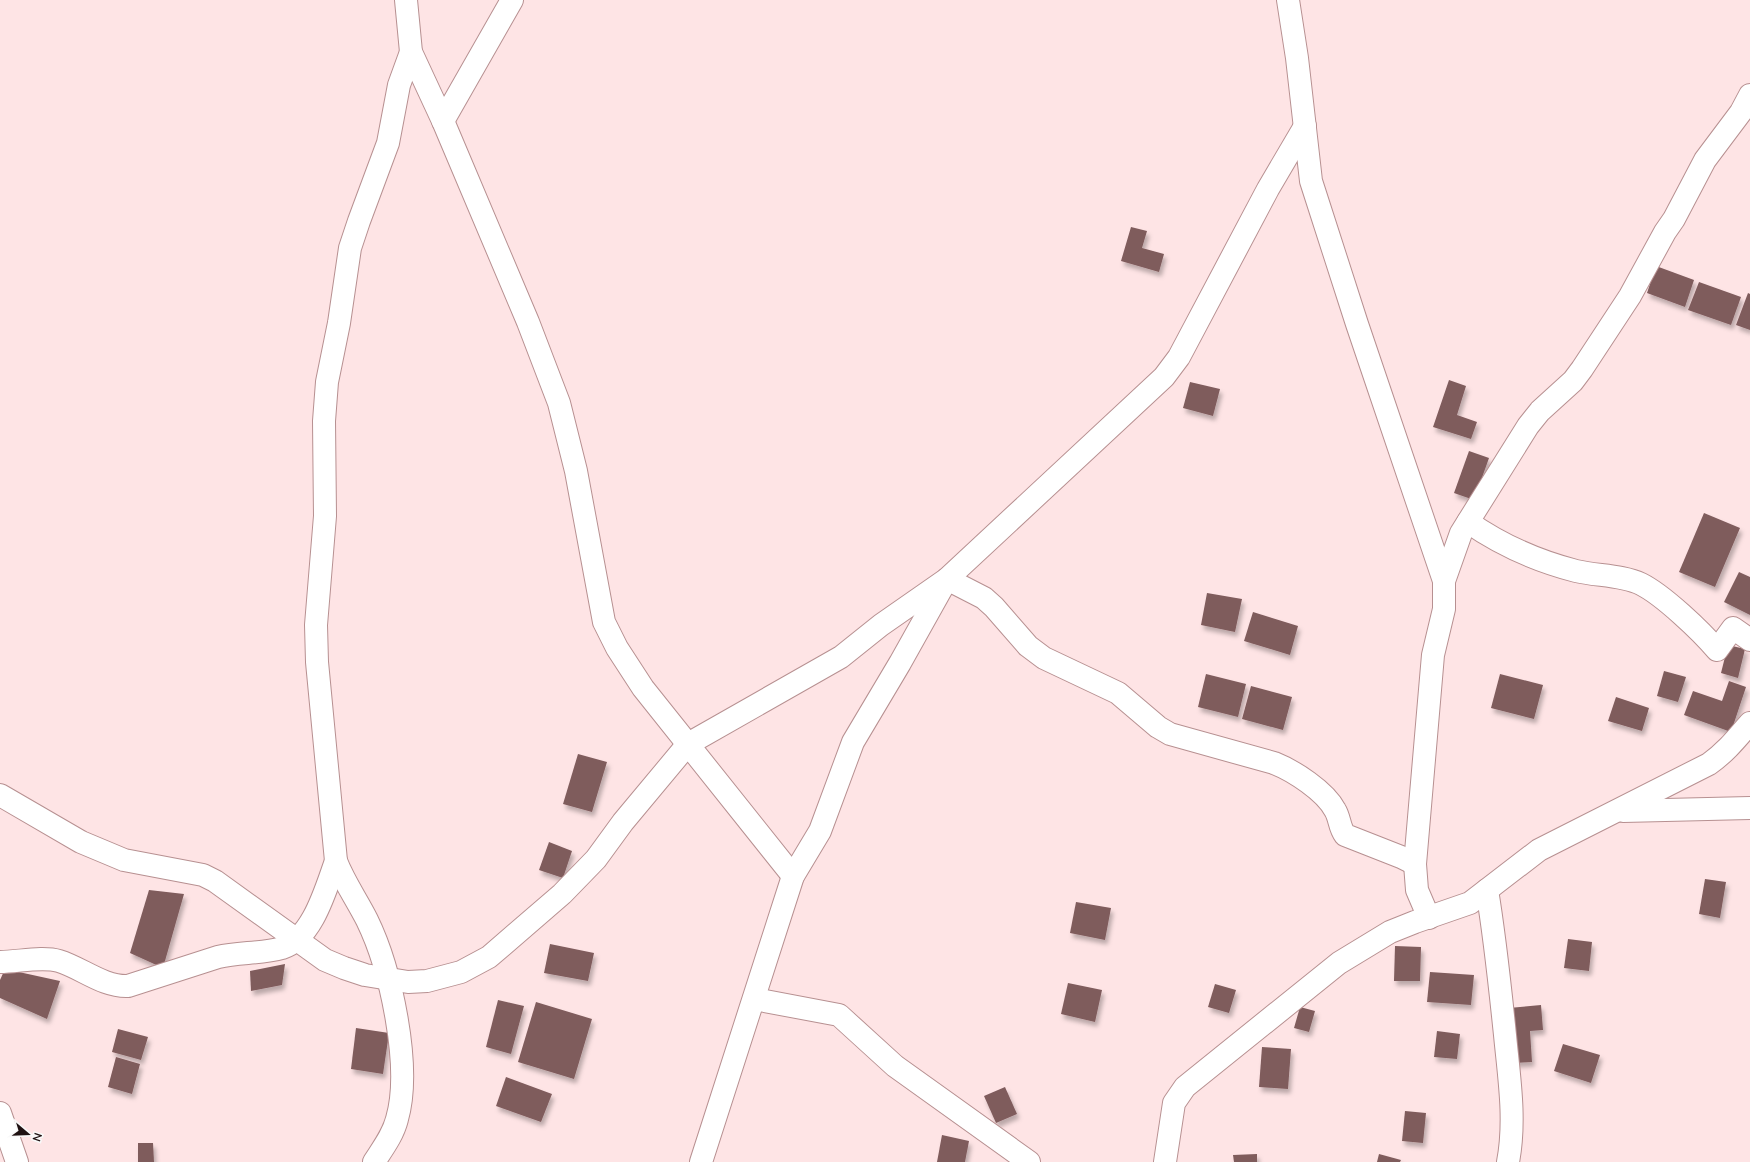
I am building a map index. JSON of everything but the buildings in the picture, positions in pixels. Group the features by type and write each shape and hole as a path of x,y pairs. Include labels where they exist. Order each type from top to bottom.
{"street":[{"path":"406,0 411,52 443,121 528,322 559,403 576,471 604,622 617,648 644,688 793,876"},
{"path":"443,121 512,0"},
{"path":"1288,0 1311,181 1357,324 1444,581 1444,608 1433,655 1415,864 1417,890 1429,918"},
{"path":"374,1162 390,1137 398,1119 402,1064 399,1032 388,978 368,921 340,874 336,861 317,662 316,625 325,516 324,421 327,382 339,323 350,248 358,221 388,143 399,85 411,52"},
{"path":"1444,581 1461,533 1528,426 1540,412 1573,381 1630,296 1665,232 1674,219 1705,160 1741,112 1750,95"},
{"path":"0,795 81,842 124,860 204,875 215,881 325,960 344,968 365,975 408,982 427,981 461,972 489,957 562,894 596,859 623,822 688,744 841,657 881,626 947,579 1164,377 1180,357 1268,189 1305,126"},
{"path":"1468,522 1514,550 1575,570 1641,584 1658,595 1706,637 1717,650 1733,628 1750,640"},
{"path":"947,579 984,598 994,607 1028,646 1044,658 1118,693 1158,727 1170,734 1274,763 1288,769 1329,800 1336,812 1340,829 1345,835 1415,864"},
{"path":"701,1162 793,876 820,831 853,742 947,579"},
{"path":"1165,1162 1174,1103 1185,1087 1339,963 1390,932 1470,903 1539,850 1709,764 1731,745 1750,723"},
{"path":"1618,811 1750,808"},
{"path":"0,962 47,959 58,961 116,986 128,986 218,957 231,954 264,952 283,948 297,940 312,920 336,861"},
{"path":"1487,890 1495,936 1512,1104 1512,1136 1508,1162"},
{"path":"754,999 839,1015 895,1066 1029,1162"},
{"path":"0,1113 17,1162"}]}
